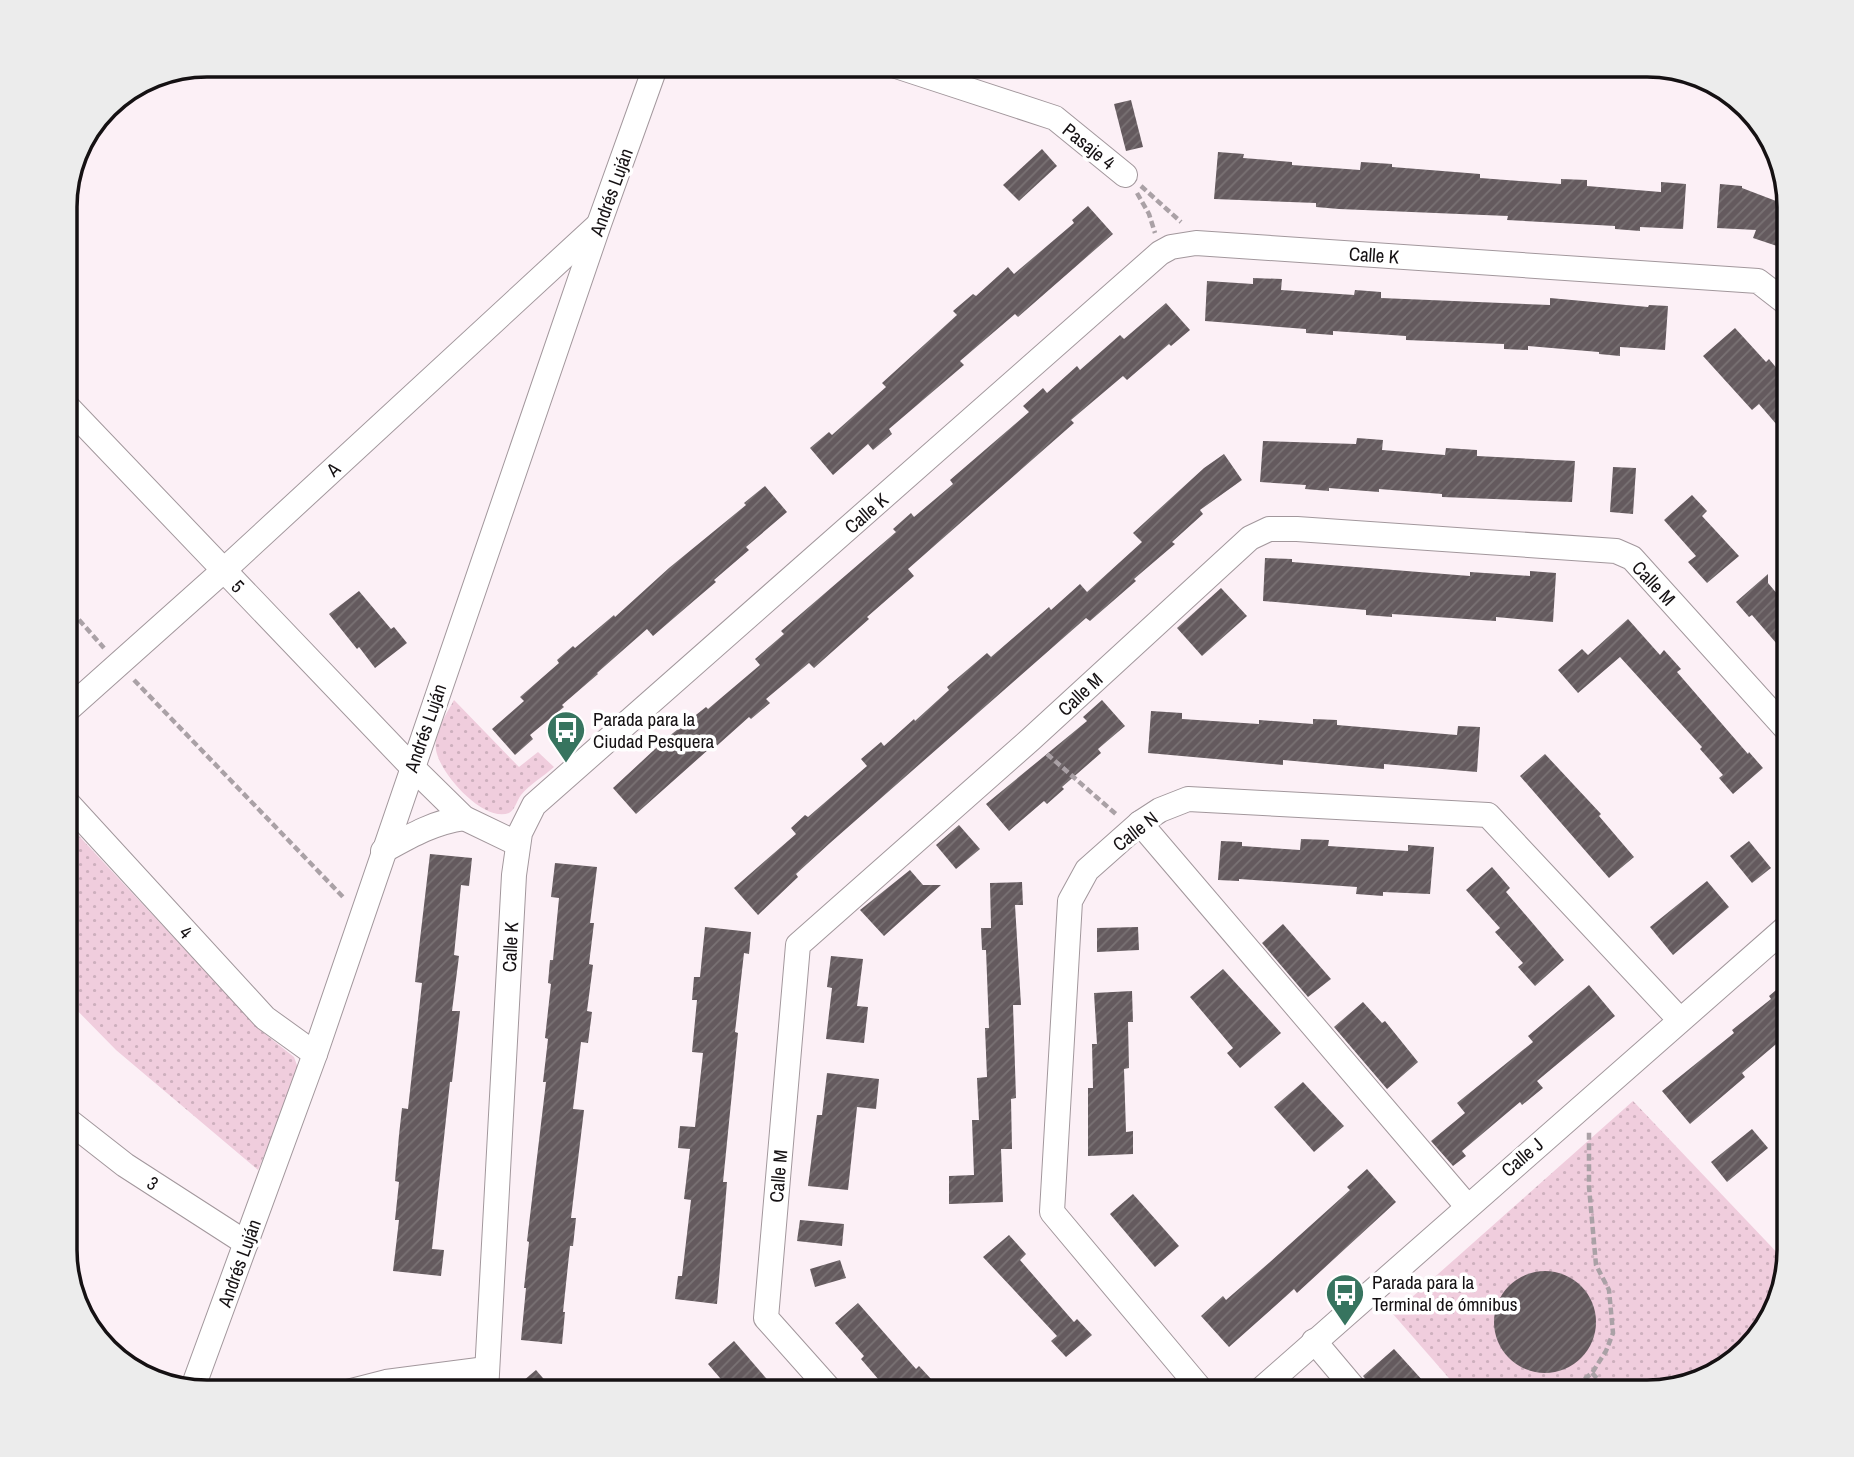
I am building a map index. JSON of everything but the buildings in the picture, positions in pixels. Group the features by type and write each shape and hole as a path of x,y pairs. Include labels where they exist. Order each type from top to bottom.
{"street":[{"name":"Andrés Luján","path":"196,1379 315,1054 652,77"},
{"name":"Pasaje 4","path":"930,77 1055,118 1125,175"},
{"name":"A","path":"77,701 223,571 599,224"},
{"name":"Calle K","path":"486,1380 514,875 520,833 534,805 1160,253 1171,247 1196,243 1758,281 1777,296"},
{"name":"5","path":"77,417 464,818 518,844"},
{"name":"Calle M","path":"821,1380 766,1318 798,945 1031,739 1250,538 1269,529 1297,529 1616,551 1632,558 1777,719"},
{"name":"Calle N","path":"1193,1380 1052,1212 1070,901 1087,870 1137,826 1160,810 1188,799 1488,815 1680,1020"},
{"name":"4","path":"77,813 265,1018 315,1054"},
{"path":"383,851 427,827 445,820 464,818"},
{"path":"1137,826 1467,1206"},
{"name":"Calle J","path":"1271,1380 1777,935"},
{"name":"3","path":"77,1127 125,1165 246,1243"},
{"path":"1314,1341 1347,1380"}],"path":[{"path":"1125,175 1171,211 1196,243"},
{"path":"1125,175 1149,214 1160,253"},
{"path":"77,618 118,664 361,916"},
{"path":"1031,739 1137,826"},
{"path":"1583,1380 1592,1373 1606,1351 1613,1333 1609,1290 1596,1265 1589,1186 1589,1100"},
{"path":"1592,1373 1599,1380"}],"shaded area":[{"path":"454,700 519,767 538,752 554,767 525,791 509,813 488,811 476,804 454,783 439,760 436,737"},
{"path":"77,834 260,1030 294,1057 299,1071 258,1170 116,1050 77,1010"},
{"path":"1633,1101 1777,1252 1776,1267 1764,1307 1739,1342 1704,1367 1664,1379 1451,1380 1393,1314"}],"place":[{"name":"Parada para la Ciudad Pesquera","path":"566,764"},
{"name":"Parada para la Terminal de ómnibus","path":"1345,1327"}]}
